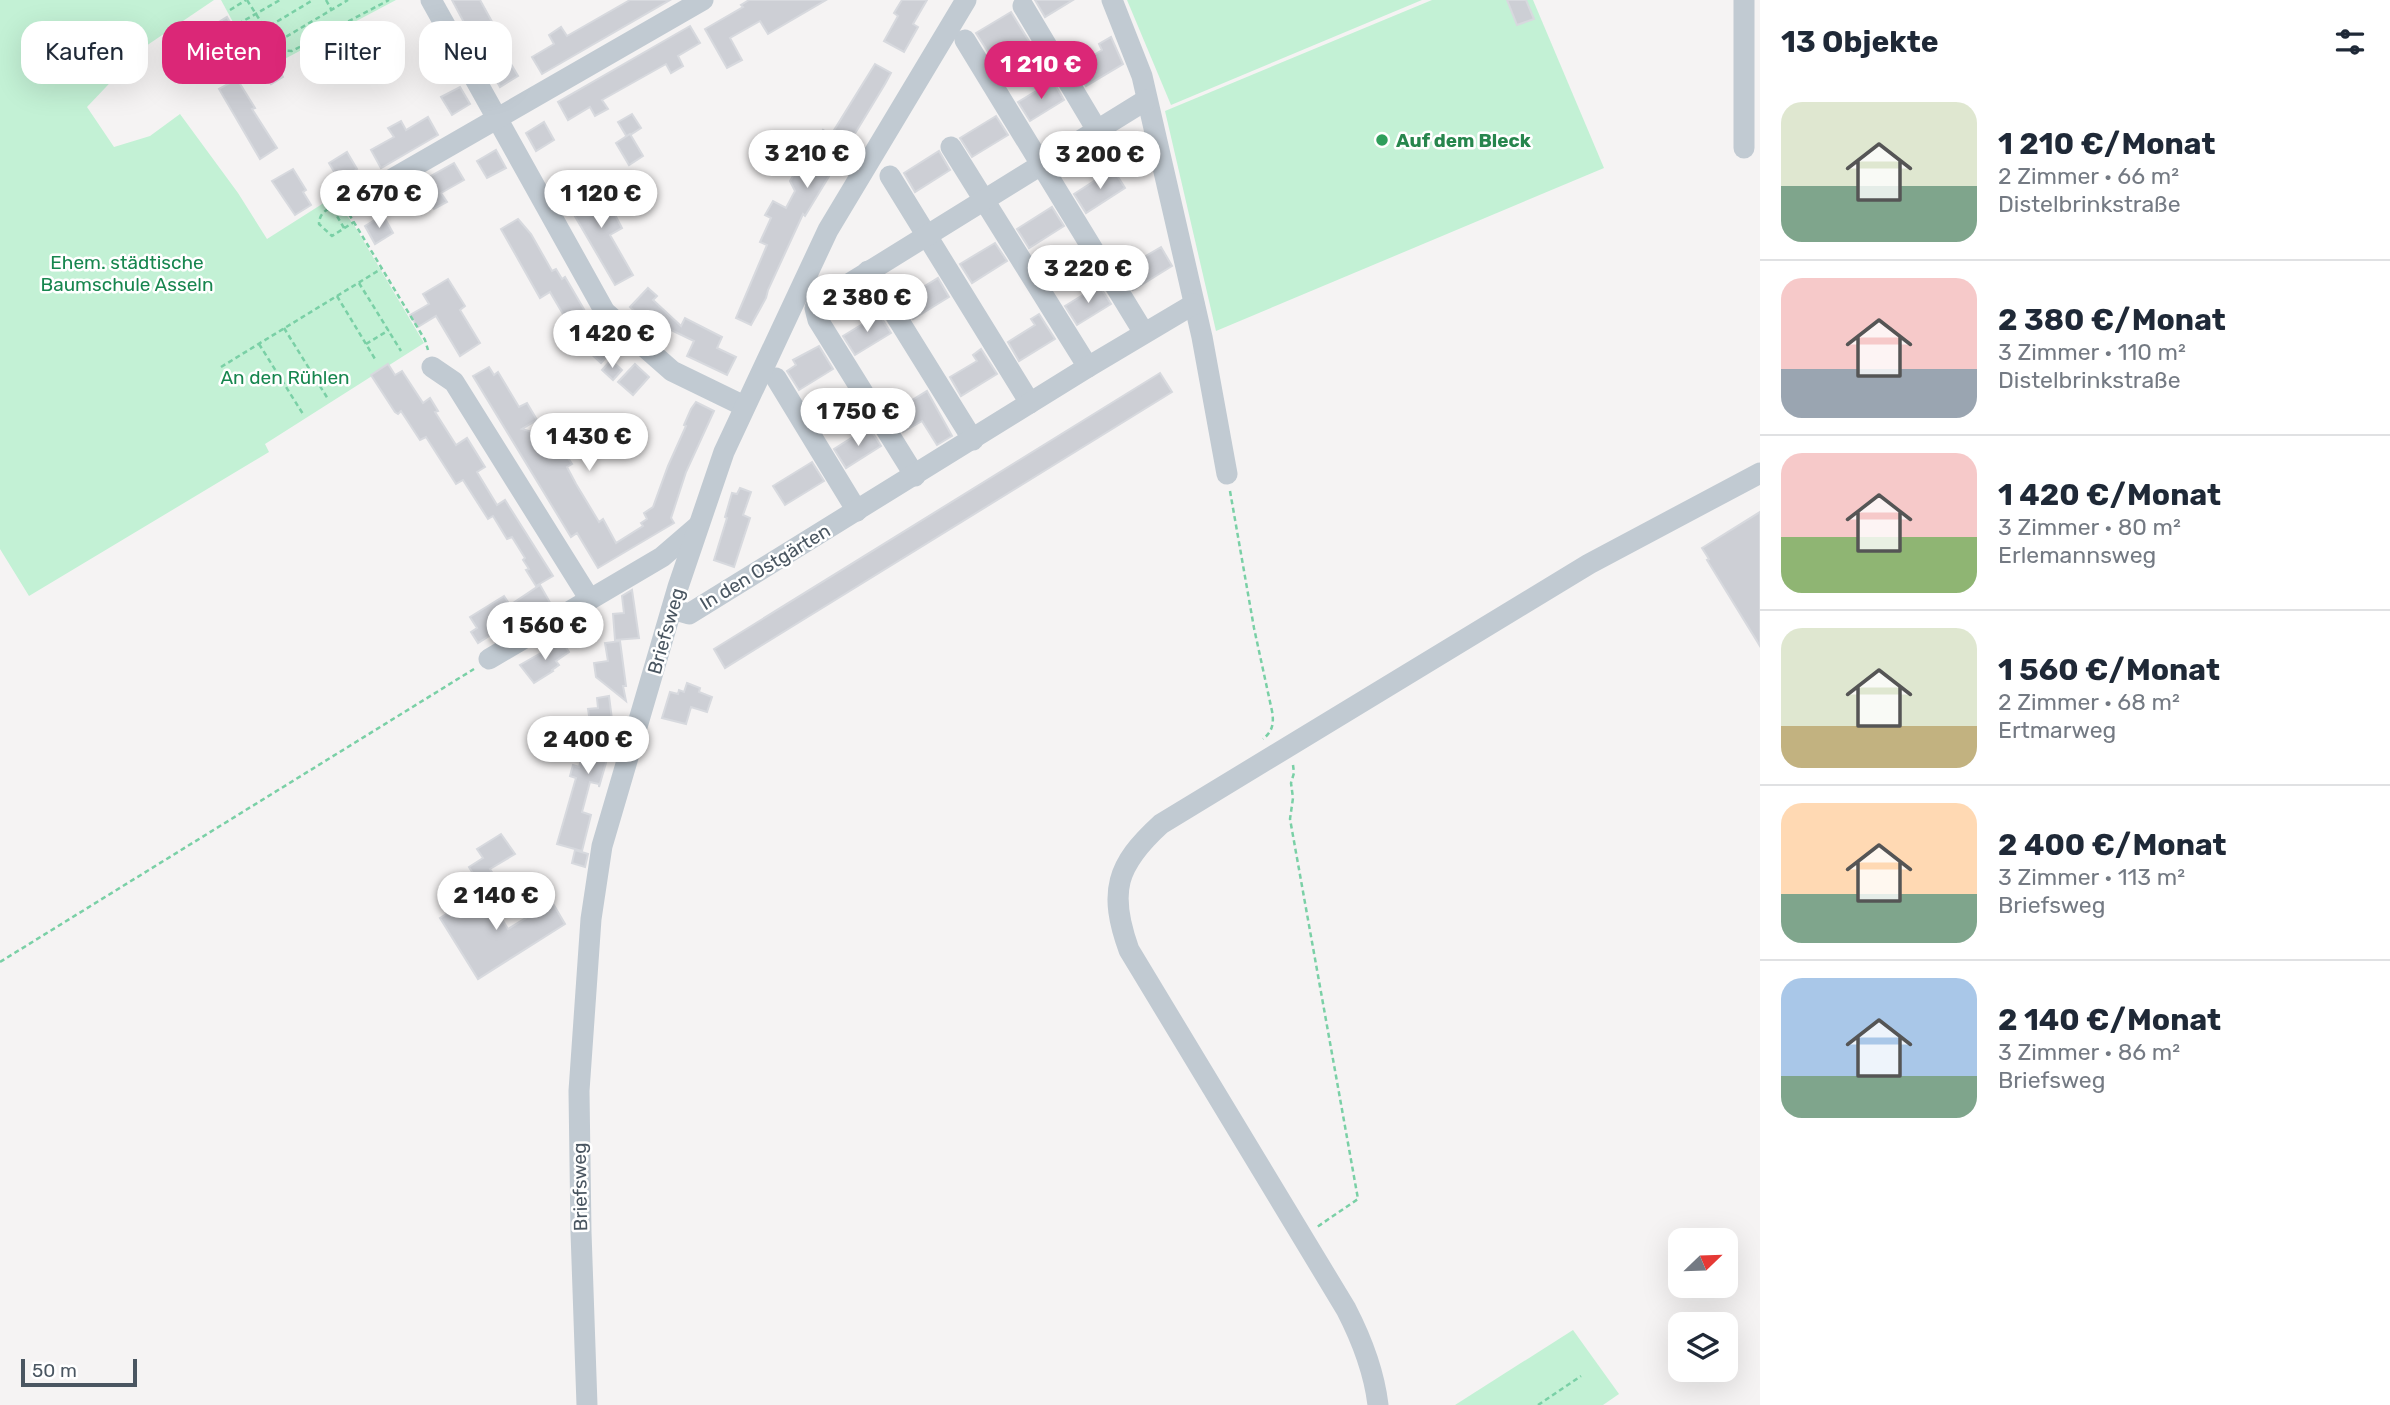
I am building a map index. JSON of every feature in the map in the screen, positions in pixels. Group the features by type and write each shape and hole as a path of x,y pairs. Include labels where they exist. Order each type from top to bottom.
{"street":[{"path":"431,0 605,312 672,371 744,406"},
{"path":"354,206 498,118 703,0"},
{"name":"Briefsweg","path":"587,1405 580,1232 579,1103 590,919 602,846 678,587 724,452 828,230 966,0"},
{"path":"1112,0 1134,50 1142,76 1194,304 1227,474"},
{"path":"1744,0 1744,148"},
{"path":"1023,6 1097,130"},
{"path":"965,40 1144,333"},
{"path":"915,475 818,320 815,308 825,298 1146,100"},
{"path":"951,148 1088,368"},
{"path":"890,176 1030,403"},
{"path":"868,271 973,440"},
{"name":"In den Ostgärten","path":"672,609 689,614 1194,304"},
{"path":"432,367 454,382 589,598"},
{"path":"776,378 856,511"},
{"path":"1378,1405 1361,1339 1346,1309 1129,950 1117,902 1119,878 1129,859 1161,824 1589,564 1760,472"},
{"path":"489,659 639,570 683,541 700,525"},
{"path":"639,570 663,572 678,587"}],"path":[{"path":"230,10 247,0 260,21"},
{"path":"243,21 280,0"},
{"path":"278,21 313,0"},
{"path":"326,0 332,9"},
{"path":"286,36 348,0"},
{"path":"286,51 292,51 389,0"},
{"path":"354,206 354,222 425,340 432,367"},
{"path":"344,228 334,211 329,209 325,210 319,220 319,224 332,236 354,222"},
{"path":"221,367 381,269"},
{"path":"359,283 401,351"},
{"path":"337,296 375,359"},
{"path":"285,328 328,398"},
{"path":"366,344 388,330"},
{"path":"259,344 303,415"},
{"path":"1227,474 1274,723 1270,732"},
{"path":"0,962 489,659"},
{"path":"1279,752 1294,769 1290,819 1358,1199 1302,1236"},
{"path":"1538,1405 1581,1376"}],"green space":[{"name":"Ehem. städtische Baumschule Asseln","path":"0,0 214,0 183,21 162,21 162,35 148,45 148,21 21,21 21,84 109,84 87,107 114,147 150,136 180,114 238,193 267,239 330,199 338,204 354,225 424,343 265,444 269,452 29,596 0,549"},
{"path":"221,0 396,0 356,21 300,21 300,51 286,58 286,21 232,21"},
{"path":"1127,0 1422,0 1171,105"},
{"name":"Auf dem Bleck","path":"1432,0 1533,0 1604,168 1216,331 1165,111"},
{"path":"1573,1330 1619,1394 1603,1405 1455,1405"}],"building":[{"path":"452,0 480,0 492,21 463,21"},
{"path":"630,0 670,0 542,74 532,57 554,44 549,35 561,27 567,36"},
{"path":"749,0 826,0 768,34 760,21 730,38 742,60 727,68 705,29 743,7 741,5"},
{"path":"902,0 927,0 913,24 918,27 904,52 884,41 898,16 894,13"},
{"path":"1035,0 1073,0 1045,17"},
{"path":"1507,0 1526,0 1534,19 1517,25"},
{"path":"1011,12 1037,54 1027,60 1021,49 1005,59 998,46 988,52 976,33"},
{"path":"690,26 700,43 678,56 683,66 671,73 666,64 602,100 608,109 595,116 590,107 568,120 558,102"},
{"path":"1111,37 1123,64 1086,86 1075,67 1102,50 1099,44"},
{"path":"875,64 891,73 885,84 805,216 803,214 766,298 751,325 736,318 767,245 760,242 771,218 765,215 773,201 786,208 795,191 790,181 801,162 795,158 790,148 801,143 812,149 823,130 831,135"},
{"path":"512,66 518,76 512,80"},
{"path":"1053,81 1064,100 1030,121 1018,102"},
{"path":"228,84 240,84 255,108 252,109 277,148 260,159 219,89"},
{"path":"460,87 470,104 452,115 441,97"},
{"path":"632,114 641,128 627,137 618,122"},
{"path":"996,116 1008,135 972,157 960,138"},
{"path":"428,117 438,135 381,168 371,150 394,137 388,128 401,121 406,130"},
{"path":"544,122 554,140 536,151 526,133"},
{"path":"630,134 643,156 629,165 616,143"},
{"path":"496,150 506,168 487,178 477,161"},
{"path":"939,151 950,170 915,192 904,173"},
{"path":"347,152 357,169 339,180 329,163"},
{"path":"454,163 464,180 441,193 447,202 434,209 429,201 407,213 397,195"},
{"path":"293,169 306,190 303,192 311,205 295,215 272,181"},
{"path":"1113,169 1125,188 1086,213 1074,194"},
{"path":"597,180 622,228 610,235 633,275 615,285 569,206 583,198 579,191"},
{"path":"1052,207 1064,226 1029,248 1017,229"},
{"path":"383,215 393,233 375,244 365,226"},
{"path":"518,219 531,234 552,271 556,269 562,279 565,277 588,316 570,326 550,292 540,298 501,229"},
{"path":"995,243 1007,261 972,283 960,264"},
{"path":"1131,247 1139,260 1161,247 1172,266 1133,290 1122,271 1129,267 1121,253"},
{"path":"938,278 949,297 913,319 902,300"},
{"path":"448,279 465,306 460,310 480,343 460,356 436,316 418,327 410,315 429,304 423,294"},
{"path":"1099,285 1111,304 1077,325 1065,306"},
{"path":"648,288 657,296 653,300 681,326 685,318 722,337 717,348 736,357 727,375 687,356 694,341 667,328 661,335 630,307"},
{"path":"879,314 891,333 855,355 843,336"},
{"path":"1039,314 1055,339 1019,361 1008,342 1035,325 1031,319"},
{"path":"602,334 616,346 601,363 587,350"},
{"path":"819,346 833,369 799,390 787,371 796,365 793,360"},
{"path":"981,349 997,374 961,396 950,377 977,361 973,355"},
{"path":"611,360 622,370 613,380 602,370"},
{"path":"388,364 395,375 402,371 423,403 430,398 438,411 435,412 456,445 467,438 485,467 477,472 497,505 505,500 553,576 536,586 526,570 529,569 523,560 525,558 512,537 507,539 493,516 488,519 463,480 456,484 426,437 420,440 401,411 398,414 395,412 371,375"},
{"path":"635,364 649,377 633,395 618,382"},
{"path":"489,367 494,375 498,372 519,407 527,403 537,420 522,429 549,437 560,454 564,452 572,464 567,467 576,484 599,522 603,519 616,543 643,526 641,523 647,519 644,513 653,507 686,426 684,425 696,402 714,411 686,472 671,518 674,523 598,568 577,533 571,537 473,376"},
{"path":"1160,373 1172,392 725,668 714,649"},
{"path":"927,391 952,436 937,445 922,421 903,432 891,413"},
{"path":"869,427 881,446 846,468 834,449"},
{"path":"812,462 824,481 785,505 773,486"},
{"path":"740,488 751,492 743,515 750,518 734,567 714,560 732,493 737,494"},
{"path":"1760,512 1760,646 1702,548"},
{"path":"540,585 552,606 528,619 525,613 478,643 471,632 477,628 470,617 504,596 510,605"},
{"path":"632,590 639,638 615,640 613,614 624,613 622,596"},
{"path":"562,641 569,652 556,661 559,665 553,671 534,683 520,665"},
{"path":"620,641 626,701 596,677 594,663 608,661 605,643"},
{"path":"687,683 712,697 707,712 691,707 686,724 662,718 670,692 684,692"},
{"path":"609,696 615,743 612,742 599,787 599,784 590,782 582,812 591,815 582,851 557,844 576,778 570,776 573,765 579,767 583,753 595,756 588,709 598,708 597,698"},
{"path":"501,834 515,854 490,869 493,874 479,883 469,867 483,858 477,849"},
{"path":"575,850 588,854 585,867 572,863"},
{"path":"484,890 508,929 552,902 565,924 478,979 440,918"}],"place":[{"name":"Auf dem Bleck","path":"1382,140"}],"park label":[{"name":"An den Rühlen","path":"285,377"}]}
